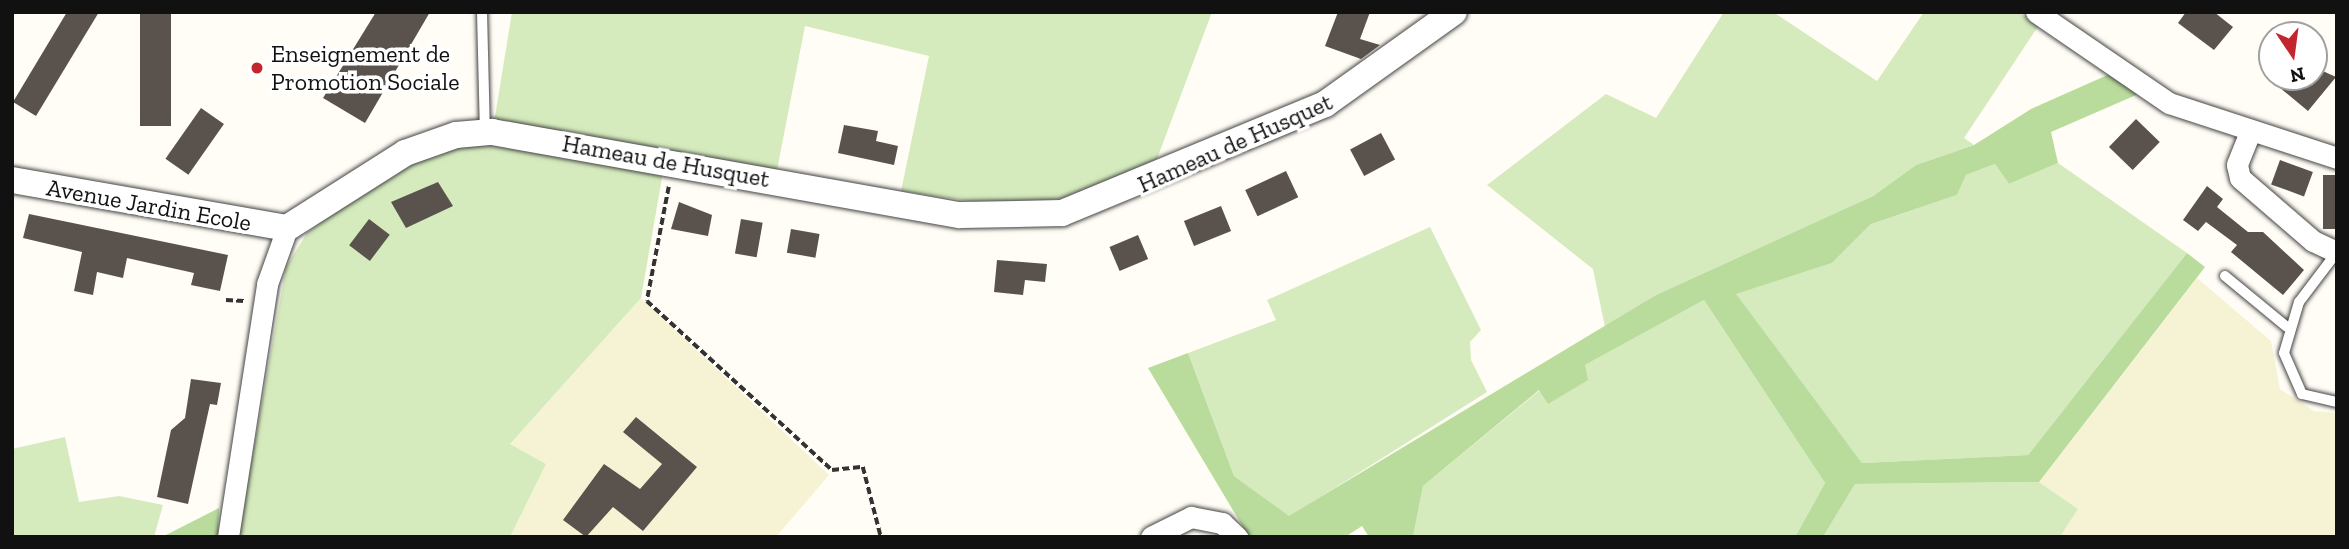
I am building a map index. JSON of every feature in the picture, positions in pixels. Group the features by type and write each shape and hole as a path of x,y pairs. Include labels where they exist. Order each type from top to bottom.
{"street":[{"name":"Hameau de Husquet","path":"287,228 405,153 485,132 960,215 1062,213 1164,176 1356,86 1454,12"},
{"path":"2036,12 2169,103 2250,132 2337,158"},
{"path":"2250,132 2237,165 2240,178 2314,241 2337,252"},
{"name":"Avenue Jardin Ecole","path":"12,180 287,228"},
{"path":"228,537 267,284 287,228"},
{"path":"1151,537 1191,517 1222,523 1237,537"}],"lane":[{"path":"482,12 485,132"},
{"path":"2337,252 2287,327 2284,353 2293,382 2302,394 2337,402"},
{"path":"2225,276 2287,327"}],"path":[{"path":"674,163 647,301 832,470 863,467 881,537"}],"shaded area":[{"path":"2197,278 2271,341 2280,389 2314,411 2337,413 2337,537 2060,537 2078,509 2039,482"},
{"path":"641,298 829,475 776,537 510,537 546,464 510,444"}],"green space":[{"path":"512,12 1212,12 1154,167 1076,197 997,205 901,191 929,56 805,26 777,170 494,123"},
{"path":"1724,12 1773,12 1877,81 1924,12 2018,12 2039,25 1964,138 1974,145 1916,165 1873,196 1656,295 1605,327 1593,269 1487,185 1606,94 1656,118"},
{"path":"2112,73 2143,92 2051,132 2058,163 2009,184 1995,164 1966,175 1957,195 1871,224 1832,263 1736,294 1862,463 2028,455 2187,253 2205,267 2039,482 1855,484 1823,537 1795,537 1825,483 1704,300 1585,365 1588,380 1548,404 1539,390 1423,486 1413,537 1369,537 1362,526 1345,537 1249,537 1148,368 1188,353 1234,476 1289,516 1656,295 1873,196 1916,165 1974,145 2031,109"},
{"path":"490,141 663,172 641,298 510,444 546,464 510,537 238,537 286,267 307,233 360,193 431,150"},
{"path":"2058,163 2187,253 2028,455 1862,463 1735,294 1832,263 1871,224 1957,195 1966,175 1995,164 2009,184"},
{"path":"1430,227 1481,330 1470,342 1471,360 1487,392 1289,517 1234,476 1188,353 1276,320 1267,300"},
{"path":"1704,300 1825,483 1795,537 1413,537 1423,486 1540,390 1548,404 1585,365"},
{"path":"65,437 79,502 119,496 163,505 154,537 12,537 12,449"},
{"path":"2039,482 2078,509 2060,537 1823,537 1855,484"},
{"path":"219,508 218,537 162,537"}],"building":[{"path":"67,12 99,12 36,116 13,102"},
{"path":"140,12 171,12 171,126 140,126"},
{"path":"376,12 430,12 365,123 323,98"},
{"path":"1338,12 1370,12 1360,39 1380,45 1361,59 1325,46"},
{"path":"2186,12 2214,12 2233,27 2214,50 2178,23"},
{"path":"2328,73 2336,77 2328,87"},
{"path":"2284,91 2324,91 2308,111"},
{"path":"201,108 224,124 188,175 165,159"},
{"path":"2136,119 2160,142 2133,170 2109,147"},
{"path":"844,125 878,131 876,141 898,146 894,165 838,153"},
{"path":"1381,133 1395,159 1364,176 1350,149"},
{"path":"2280,160 2313,172 2304,196 2271,184"},
{"path":"1286,171 1298,197 1257,216 1245,190"},
{"path":"2323,175 2337,175 2337,229 2323,229"},
{"path":"438,182 453,206 406,228 391,202"},
{"path":"2207,186 2223,199 2217,207 2248,232 2263,232 2304,270 2283,295 2231,252 2237,245 2206,222 2198,231 2183,220"},
{"path":"679,202 712,215 708,236 671,229"},
{"path":"1221,206 1231,231 1194,246 1184,221"},
{"path":"29,214 228,255 220,291 191,285 194,273 127,258 123,278 97,272 93,295 74,291 82,252 23,238"},
{"path":"369,219 390,235 370,261 349,245"},
{"path":"741,219 763,223 757,257 735,253"},
{"path":"791,229 820,234 815,258 787,253"},
{"path":"1138,235 1148,259 1120,271 1109,247"},
{"path":"997,260 1047,264 1045,282 1025,280 1023,295 994,292"},
{"path":"191,379 221,383 217,405 210,404 188,504 157,497 171,430 185,418"},
{"path":"636,417 697,467 643,531 613,507 586,537 563,520 604,464 640,489 662,464 623,432"}],"place":[{"name":"Enseignement de Promotion Sociale","path":"257,68"}]}
